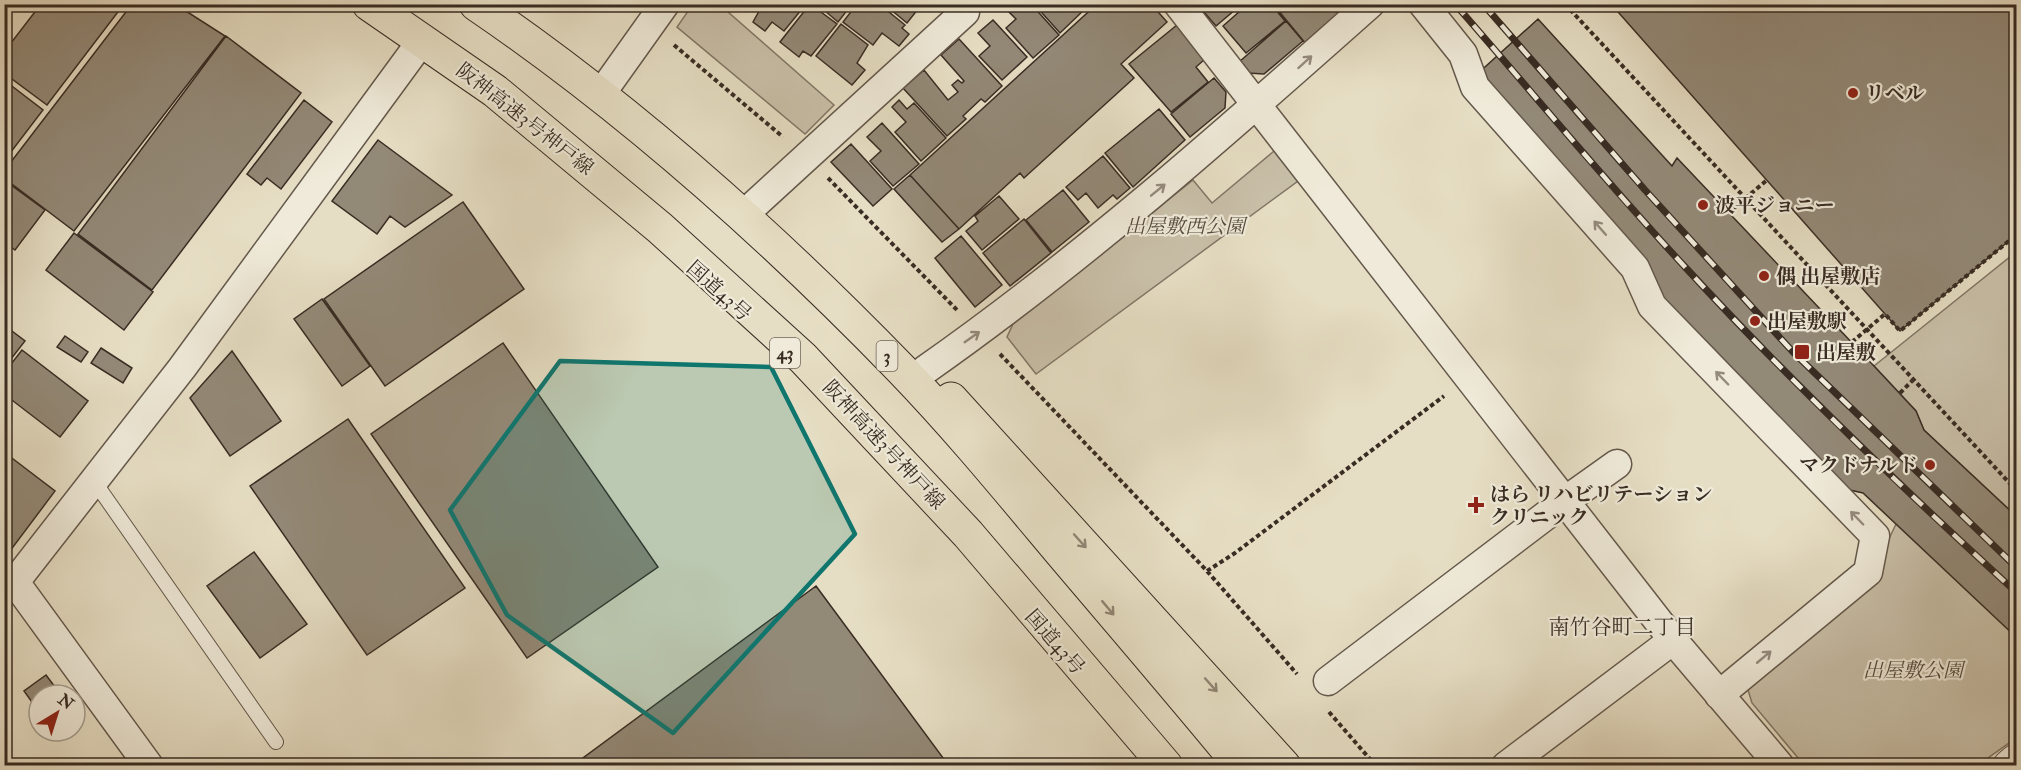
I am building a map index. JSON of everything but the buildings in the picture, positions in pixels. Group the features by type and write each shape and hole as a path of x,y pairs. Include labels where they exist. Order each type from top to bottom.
{"highway":[{"name":"国道43号","path":"351,4 418,46 581,171 732,301 874,441 973,547 1160,765"},
{"name":"阪神高速3号神戸線","path":"369,4 495,91 660,228 803,357 968,534 1166,765"},
{"name":"3","path":"476,4 528,40 683,163 804,272 902,371 996,476 1241,765"},
{"path":"498,4 608,84 686,146 817,263 925,370 1284,765"}],"street":[{"path":"1178,4 1673,640 1780,765"},
{"path":"925,370 979,333 1171,180 1370,4"},
{"path":"1423,4 1463,54 1475,87 1635,268 1652,306 1875,536 1868,572 1719,695"},
{"path":"753,206 965,7"},
{"path":"608,84 658,15"},
{"path":"149,765 8,582 94,481 182,368 418,46"},
{"path":"1327,695 1564,501 1617,464"},
{"path":"1506,765 1673,640"},
{"path":"2010,765 2016,760"}],"lane":[{"path":"94,481 276,742"}],"path":[{"path":"1564,4 1912,381 2016,490"},
{"path":"658,15 807,157 979,333 1207,571 1298,675"},
{"path":"1728,213 1767,180"},
{"path":"1852,342 1885,314 1900,331 2016,235"},
{"path":"1207,571 1235,553 1468,377"},
{"path":"1900,393 1912,381"},
{"path":"1327,695 1376,765"}],"highlighted area":[{"path":"560,361 771,367 855,534 673,733 507,615 450,510"}],"green space":[{"path":"693,4 720,5 834,105 805,134 677,27"},
{"name":"出屋敷西公園","path":"1274,151 1298,181 1036,374 1007,337 1013,324 1193,180 1212,203"},
{"path":"2016,252 2016,516 1924,430 1916,411 1874,366"},
{"name":"出屋敷公園","path":"1897,522 2016,636 2016,738 1978,765 1804,765 1752,703 1748,690 1885,547"}],"railway":[{"path":"1455,4 1627,203 1765,352 1847,433 2016,592"},
{"path":"1483,4 1645,190 1793,352 2016,567"}],"place":[{"name":"リベル","path":"1853,93"},
{"name":"波平ジョニー","path":"1703,205"},
{"name":"偶 出屋敷店","path":"1764,276"},
{"name":"出屋敷駅","path":"1755,321"},
{"name":"出屋敷","path":"1802,352"},
{"name":"マクドナルド","path":"1930,465"},
{"name":"はら リハビリテーション クリニック","path":"1476,505"}],"district":[{"name":"南竹谷町二丁目","path":"1622,627"}]}
